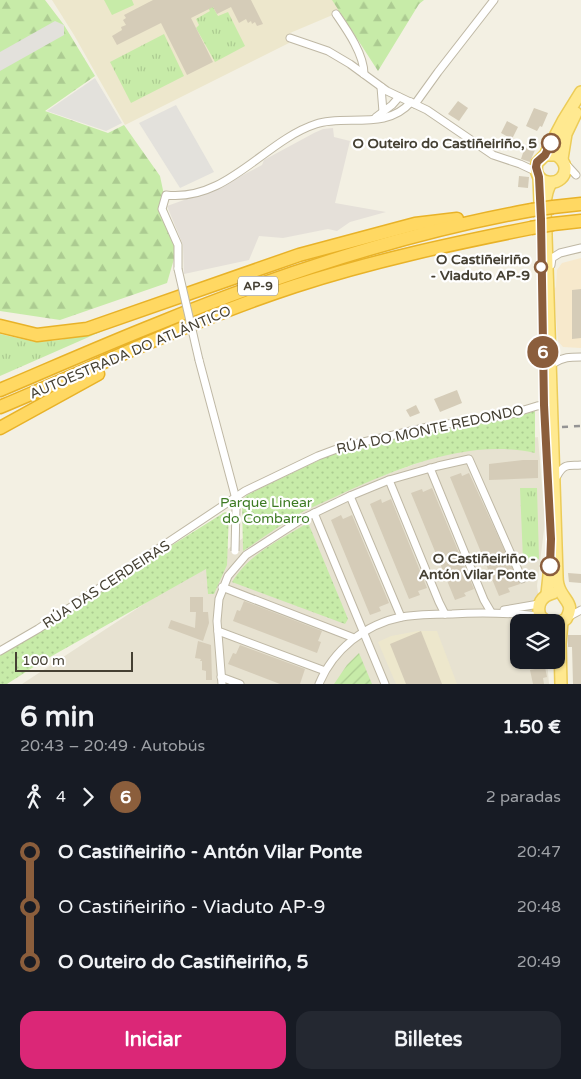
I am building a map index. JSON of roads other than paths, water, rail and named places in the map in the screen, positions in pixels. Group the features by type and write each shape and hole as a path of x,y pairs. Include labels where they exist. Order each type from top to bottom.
{"highway":[{"name":"AUTOESTRADA DO ATLÁNTICO","path":"0,390 156,324 317,265 424,234 529,211 581,204"},
{"path":"0,326 37,334 87,329 289,258 414,224 529,211"},
{"name":"AUTOESTRADA DO ATLÁNTICO","path":"0,407 242,304 296,286 398,256 531,228 581,221"},
{"path":"0,428 84,380 151,349 225,317 352,269"}],"main road":[{"path":"542,614 547,594 551,539 544,405 539,167 563,121 581,92"},
{"path":"565,617 569,612 558,584 557,576 546,199 547,190 551,183 558,180 564,174 565,170 562,160 566,134 581,104"},
{"path":"539,167 552,154 562,160"},
{"path":"539,167 546,182 551,183"},
{"path":"547,594 558,593 565,599"},
{"path":"555,669 557,684"},
{"path":"557,684 558,669"}],"street":[{"path":"235,566 236,497 199,360 178,269 178,245 162,209 166,195 193,194 218,184 250,166 274,146 315,124 374,119 397,112 413,103 494,0"},
{"path":"336,14 349,34 359,55 364,74"},
{"path":"290,38 328,51 381,87 427,110 493,155 520,164 539,167"},
{"path":"381,87 383,112"},
{"path":"374,119 399,97"},
{"path":"562,160 579,176"},
{"path":"564,174 579,176"},
{"path":"548,239 558,251 564,252"},
{"path":"548,239 552,258 551,283 548,289"},
{"path":"552,258 564,252 581,248"},
{"path":"553,351 569,357"},
{"path":"554,363 569,357 581,357"},
{"name":"RÚA DO MONTE REDONDO","path":"211,515 236,497 334,449 428,427 516,413 544,405"},
{"path":"556,454 560,462 565,466"},
{"path":"240,684 222,681 217,611 222,587 235,566 261,544 314,513 389,480 469,459 522,579"},
{"path":"557,476 561,468 565,466 581,466"},
{"path":"430,468 484,600 491,612"},
{"path":"389,480 446,614"},
{"path":"350,496 401,617"},
{"path":"314,513 385,684"},
{"name":"RÚA DAS CERDEIRAS","path":"0,651 38,629 211,515"},
{"path":"222,587 354,638"},
{"path":"565,599 581,609 565,619"},
{"path":"491,612 542,614"},
{"path":"319,684 325,671 339,652 354,638 363,632 401,617 491,612 542,614"},
{"path":"218,631 325,671"}],"railway":[{"path":"562,427 581,426"}],"place":[{"name":"O Outeiro do Castiñeiriño, 5","path":"551,143"},
{"name":"O Castiñeiriño - Viaduto AP-9","path":"541,267"},
{"name":"O Castiñeiriño - Antón Vilar Ponte","path":"550,566"}],"park label":[{"name":"Parque Linear do Combarro","path":"266,510"}]}
